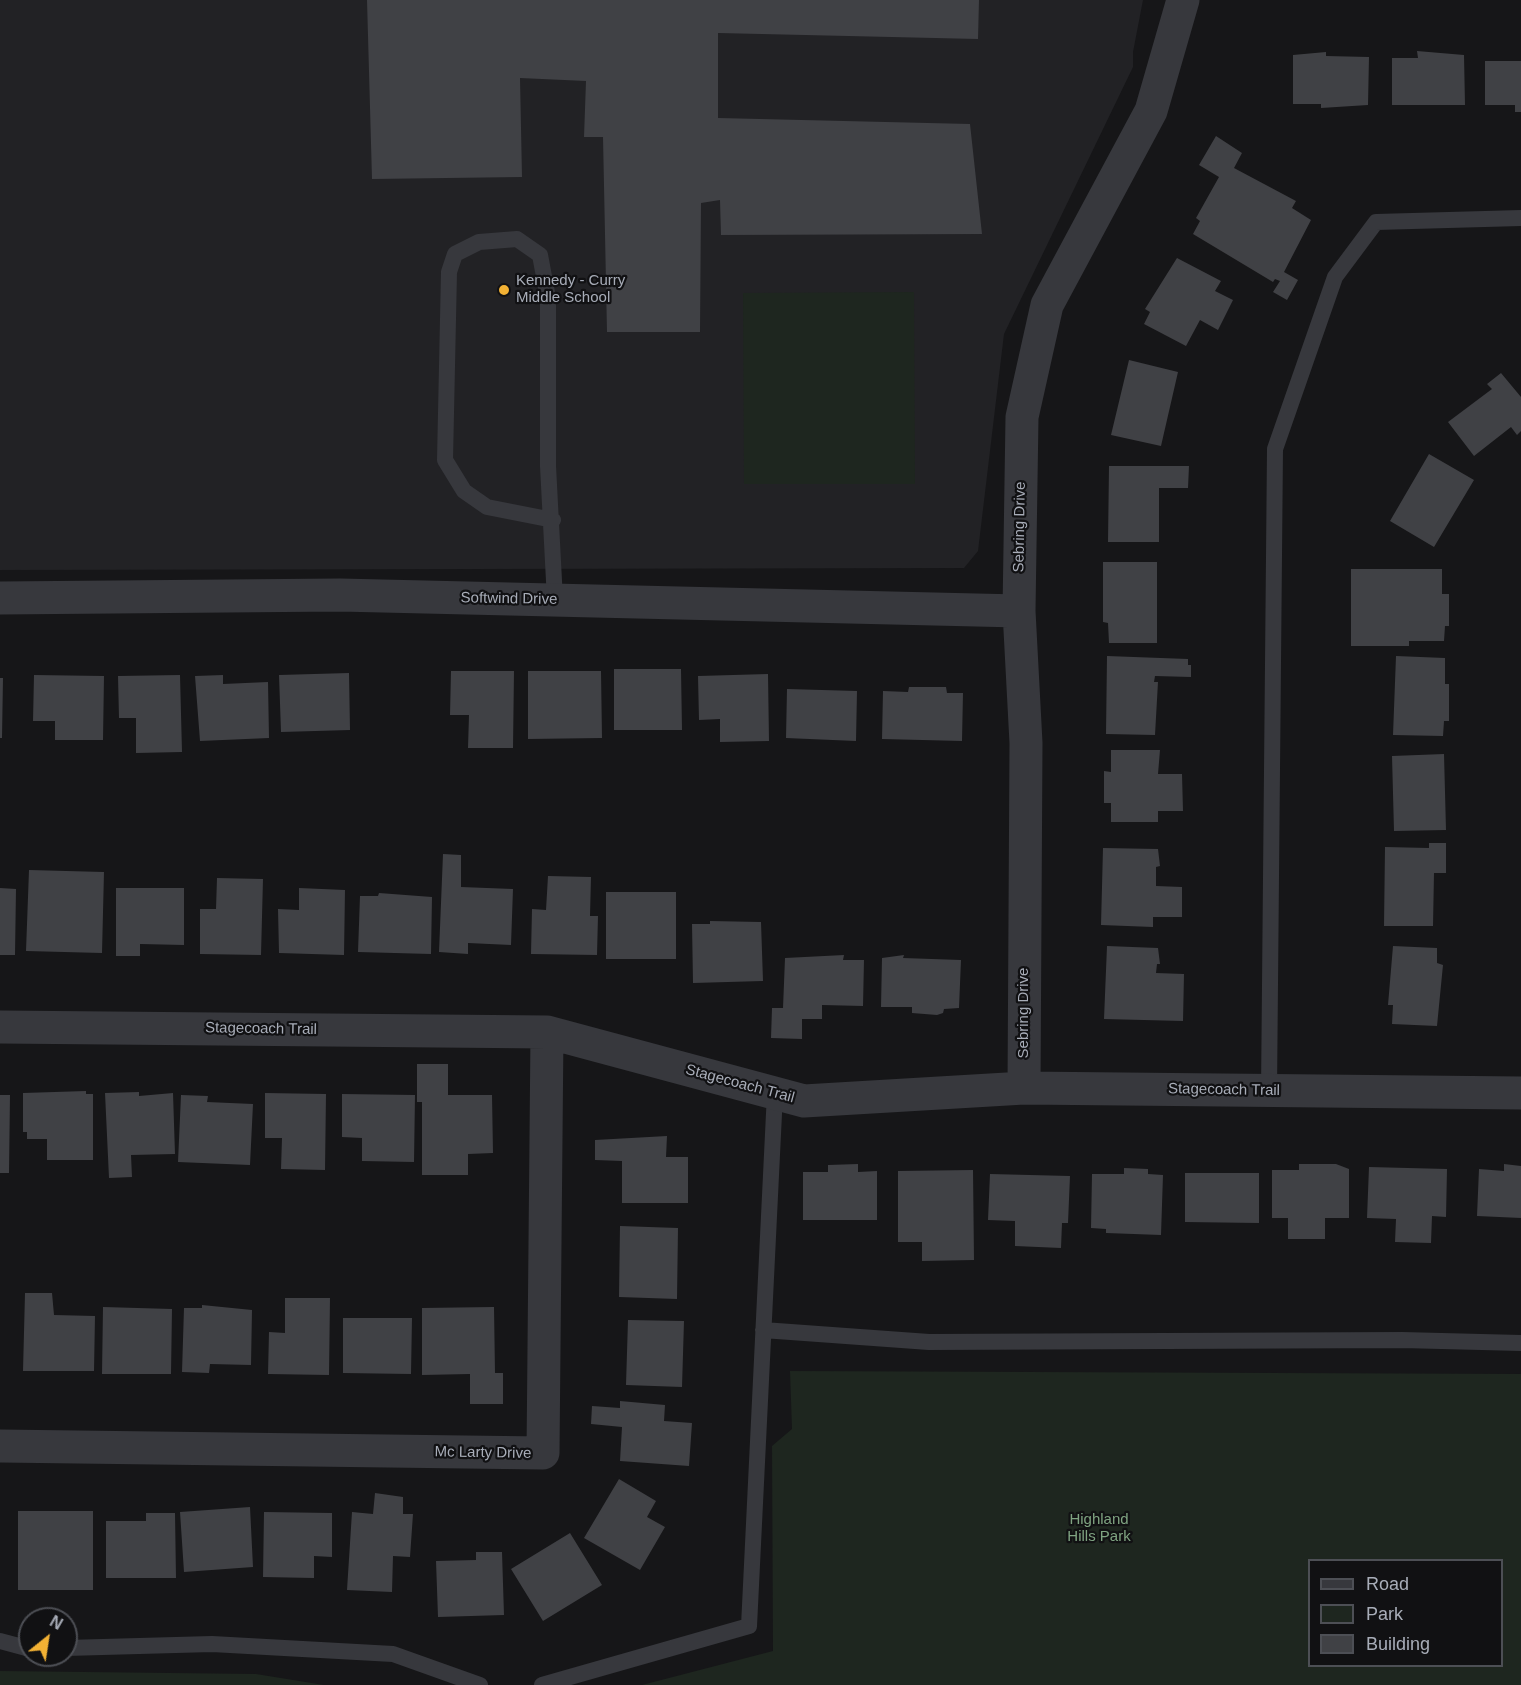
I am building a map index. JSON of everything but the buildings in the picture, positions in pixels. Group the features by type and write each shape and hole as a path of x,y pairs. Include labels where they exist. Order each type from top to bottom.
{"street":[{"name":"Sebring Drive","path":"1024,1088 1026,743 1019,611 1022,417 1047,305 1151,111 1183,0"},
{"name":"Softwind Drive","path":"0,598 340,595 1019,611"},
{"name":"Stagecoach Trail","path":"0,1027 547,1032 804,1101 1024,1088 1521,1093"},
{"name":"Mc Larty Drive","path":"0,1446 543,1454 547,1032"}],"lane":[{"path":"1269,1090 1275,449 1335,277 1376,222 1521,218"},
{"path":"553,520 487,507 464,491 445,460 449,272 455,254 479,242 517,238 540,255 548,298 548,466 553,520 555,600"},
{"path":"542,1685 749,1626 775,1093"},
{"path":"763,1330 929,1342 1521,1343"},
{"path":"0,1641 18,1646"},
{"path":"78,1648 212,1644 393,1654 480,1685"}],"shaded area":[{"name":"Kennedy - Curry Middle School","path":"0,0 1143,0 1133,52 1133,67 1004,334 978,551 964,568 0,570"}],"green space":[{"path":"914,292 915,484 744,484 743,293"},
{"name":"Highland Hills Park","path":"790,1371 1521,1374 1521,1685 642,1685 773,1651 772,1446 792,1429"},
{"path":"0,1671 256,1674 324,1685 0,1685"}],"place":[{"name":"Kennedy - Curry Middle School","path":"504,290"}]}
